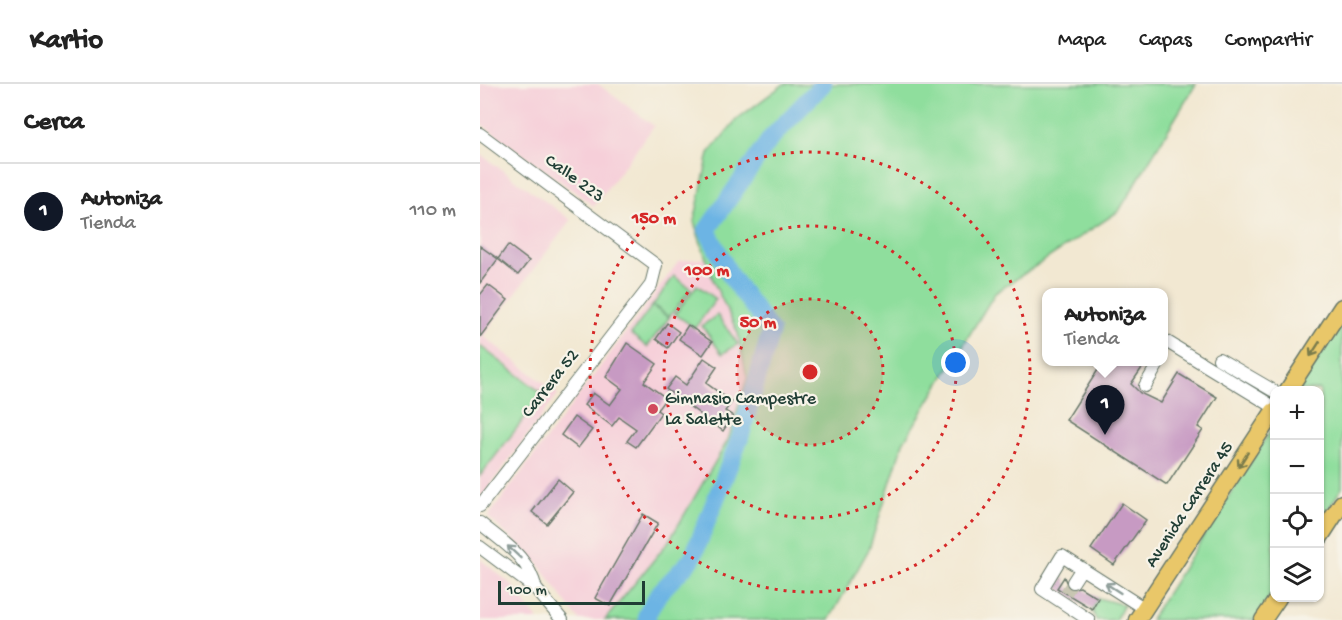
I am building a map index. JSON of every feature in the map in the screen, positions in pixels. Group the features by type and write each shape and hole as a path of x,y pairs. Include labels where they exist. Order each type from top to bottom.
{"highway":[{"path":"1291,386 1342,308"},
{"name":"Avenida Carrera 45","path":"1141,614 1270,417"},
{"path":"1324,531 1342,503"},
{"path":"1263,620 1275,602"}],"street":[{"name":"Calle 223","path":"480,134 651,258 656,265 651,285"},
{"name":"Carrera 52","path":"480,506 651,285"},
{"path":"1168,342 1270,406"},
{"path":"1219,359 1270,388"},
{"path":"1145,386 1157,366"},
{"path":"480,523 525,563 531,571 536,589"},
{"path":"480,548 536,589 562,620"},
{"path":"1089,620 1067,592 1042,589 1062,556 1082,568 1141,614"},
{"path":"1067,592 1082,568"}],"shaded area":[{"path":"480,84 598,84 654,126 594,206 480,123"},
{"path":"480,154 571,220 483,336 558,394 480,499"},
{"name":"Gimnasio Campestre La Salette","path":"706,258 738,333 747,378 728,440 669,541 605,620 579,620 538,563 488,517 679,261"},
{"path":"480,559 511,584 538,620 480,620"}],"green space":[{"path":"784,84 1196,84 1119,211 995,293 903,443 869,549 829,620 605,620 669,541 728,440 747,378 738,333 714,283 694,222 709,153 737,119"},
{"path":"674,276 691,289 669,317 653,305"},
{"path":"697,285 716,299 695,328 675,314"},
{"path":"652,306 669,318 647,347 631,334"},
{"path":"717,315 738,344 722,354 702,326"},
{"path":"1342,322 1342,488 1324,516 1324,386 1300,386"},
{"path":"480,346 543,394 480,476"},
{"path":"1270,431 1270,596 1255,620 1150,620"},
{"path":"1098,598 1124,605 1115,620 1096,620 1092,609"}],"building":[{"path":"508,245 529,261 518,275 498,259"},
{"path":"480,246 498,259 480,283"},
{"path":"488,285 508,300 480,337 480,295"},
{"path":"667,323 679,332 668,348 656,339"},
{"path":"688,325 712,342 703,355 679,339"},
{"path":"627,343 657,364 644,382 666,398 657,410 661,413 636,447 627,441 636,429 619,417 612,426 584,405 593,393 610,405 622,389 606,377"},
{"path":"704,358 717,367 706,383 732,402 725,411 733,416 723,431 666,389 675,377 686,385"},
{"path":"1100,366 1143,366 1131,384 1140,393 1161,403 1179,374 1217,397 1198,427 1203,430 1167,485 1066,420"},
{"path":"574,417 592,430 578,448 561,435"},
{"path":"558,479 573,492 547,524 532,512"},
{"path":"1122,503 1146,520 1114,565 1091,549"},
{"path":"643,514 658,523 610,606 595,598"},
{"path":"1064,577 1069,589 1080,587 1098,598 1092,609 1057,588"}],"waterway":[{"path":"647,620 647,614 659,593 692,559 740,438 771,331 731,277 707,230 771,138 823,84"}],"tunnel":[{"path":"1066,593 1073,582"}],"place":[{"name":"Gimnasio Campestre La Salette","path":"653,409"},
{"name":"Autoniza","path":"1105,435"}]}
